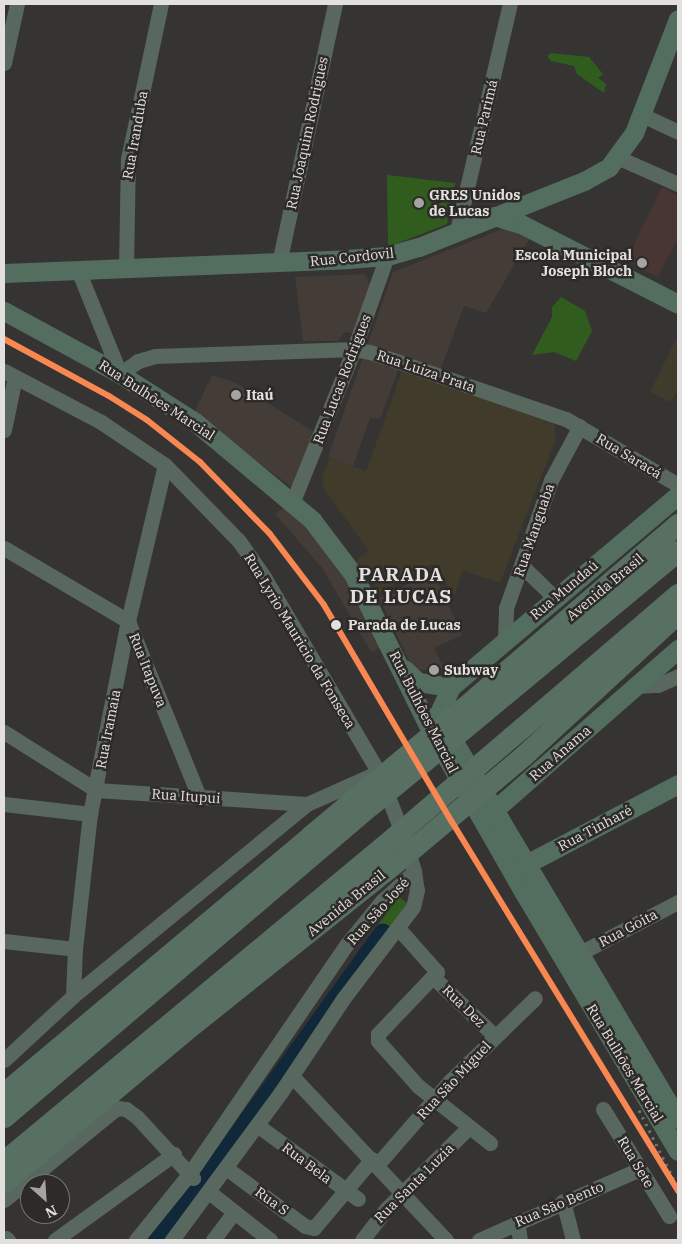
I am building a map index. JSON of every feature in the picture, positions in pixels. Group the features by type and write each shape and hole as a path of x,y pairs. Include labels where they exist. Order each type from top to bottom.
{"highway":[{"name":"Avenida Brasil","path":"4,1117 371,805 678,524"},
{"name":"Avenida Brasil","path":"4,1093 311,835 678,552"},
{"name":"Avenida Brasil","path":"4,1182 192,1025 403,853 510,738 678,594"},
{"name":"Avenida Brasil","path":"4,1161 223,977 436,829 522,756 678,612"}],"main road":[{"name":"Rua Cordovil","path":"4,273 279,263 387,256 457,231 597,174 619,158 642,115 677,30"},
{"path":"543,235 536,225 534,212 546,195"},
{"path":"494,216 516,221 678,304"},
{"name":"Rua Bulhões Marcial","path":"4,311 120,374 195,422 293,501 312,520 353,574 400,664 427,723 488,816 518,868 673,1117"},
{"name":"Rua Mundaú","path":"451,687 505,639 678,495"},
{"name":"Rua Anama","path":"488,816 678,649"},
{"path":"400,664 418,682 451,687"},
{"name":"Rua Bulhões Marcial","path":"451,687 440,705 439,717 488,816"},
{"name":"Rua Tinharé","path":"518,868 678,784"},
{"name":"Rua Bulhões Marcial","path":"518,868 578,954 673,1117 678,1151"}],"street":[{"path":"4,63 17,4"},
{"name":"Rua Iranduba","path":"126,269 128,159 161,4"},
{"name":"Rua Joaquim Rodrigues","path":"279,263 335,4"},
{"name":"Rua Parimá","path":"457,231 510,4"},
{"path":"642,115 678,132"},
{"path":"619,158 678,184"},
{"name":"Rua Lucas Rodrigues","path":"293,501 354,349 387,256"},
{"path":"78,270 120,374"},
{"name":"Rua Luiza Prata","path":"120,374 138,361 155,356 354,349 457,381 580,426"},
{"path":"4,430 10,374"},
{"name":"Rua Lyrio Mauricio da Fonseca","path":"10,374 101,422 165,466 219,519 256,566 378,771 403,835 403,853"},
{"name":"Rua Saracá","path":"580,426 678,485"},
{"name":"Rua Manguaba","path":"505,639 504,617 551,480 580,426"},
{"name":"Rua Iramaia","path":"73,996 74,949 90,814 128,621 165,466"},
{"name":"Rua Itapuva","path":"4,548 128,621 199,797"},
{"path":"522,566 554,598"},
{"path":"636,686 658,684 678,676"},
{"name":"Rua Itupui","path":"4,732 96,790 307,804 378,771"},
{"path":"4,804 90,814"},
{"path":"4,1060 73,996 307,804"},
{"name":"Rua São José","path":"172,1240 210,1192 344,999 398,928 416,899 403,853"},
{"name":"Rua São José","path":"136,1240 192,1176 347,944 382,902 403,853"},
{"name":"Rua Goita","path":"578,954 678,902"},
{"name":"Rua Dez","path":"398,928 435,974 495,1036"},
{"path":"4,941 74,949"},
{"path":"435,974 378,1034 378,1041 412,1079 436,1098 468,1128 490,1143"},
{"name":"Rua São Miguel","path":"319,1226 351,1195 375,1162 495,1036 535,998"},
{"path":"292,1076 375,1162 446,1240"},
{"path":"4,1200 113,1110 126,1109 174,1154 192,1176"},
{"name":"Rua Sete","path":"603,1109 669,1216"},
{"name":"Rua Bela","path":"257,1125 351,1195"},
{"name":"Rua Santa Luzia","path":"362,1240 402,1193 468,1128"},
{"path":"55,1240 174,1154"},
{"name":"Rua S","path":"226,1168 305,1226 319,1226"},
{"name":"Rua São Bento","path":"479,1240 517,1221 640,1169"},
{"path":"210,1192 234,1212 253,1235 270,1240"},
{"path":"563,1201 573,1240"},
{"path":"213,1240 234,1212"},
{"path":"517,1221 520,1240"}],"shaded area":[{"path":"662,187 678,196 678,238 658,277 626,260"},
{"path":"508,227 529,239 486,313 464,306 441,368 399,368 380,419 370,418 353,466 328,457 393,272"},
{"path":"364,274 371,285 352,333 345,332 338,341 303,341 295,277"},
{"path":"678,335 678,391 670,402 650,392"},
{"path":"402,371 555,423 555,441 500,583 462,570 455,595 431,564 380,592 356,560 369,551 323,488 322,476 330,457 366,472"},
{"path":"212,375 236,383 314,432 293,488 193,415"},
{"path":"289,504 326,547 387,644 371,652 323,569 275,514"},
{"path":"433,572 462,635 434,648 445,671 413,669 379,598"}],"green space":[{"path":"551,53 589,57 603,74 598,78 606,84 604,93 577,74 574,66 551,61 547,56"},
{"name":"GRES Unidos de Lucas","path":"387,175 455,183 447,224 388,247"},
{"path":"561,297 585,311 592,331 576,361 554,352 532,355 552,317 552,307"},
{"path":"399,897 411,906 391,932 379,923"}],"waterway":[{"path":"151,1240 214,1167 383,933"}],"railway":[{"path":"639,1110 678,1188"}],"transit line":[{"path":"4,339 109,396 147,420 200,462 270,534 324,605 452,822 678,1191"}],"place":[{"name":"GRES Unidos de Lucas","path":"419,203"},
{"name":"Escola Municipal Joseph Bloch","path":"642,263"},
{"name":"Itaú","path":"236,395"},
{"name":"Parada de Lucas","path":"336,625"},
{"name":"Subway","path":"434,670"}],"district":[{"name":"PARADA DE LUCAS","path":"401,586"}]}
